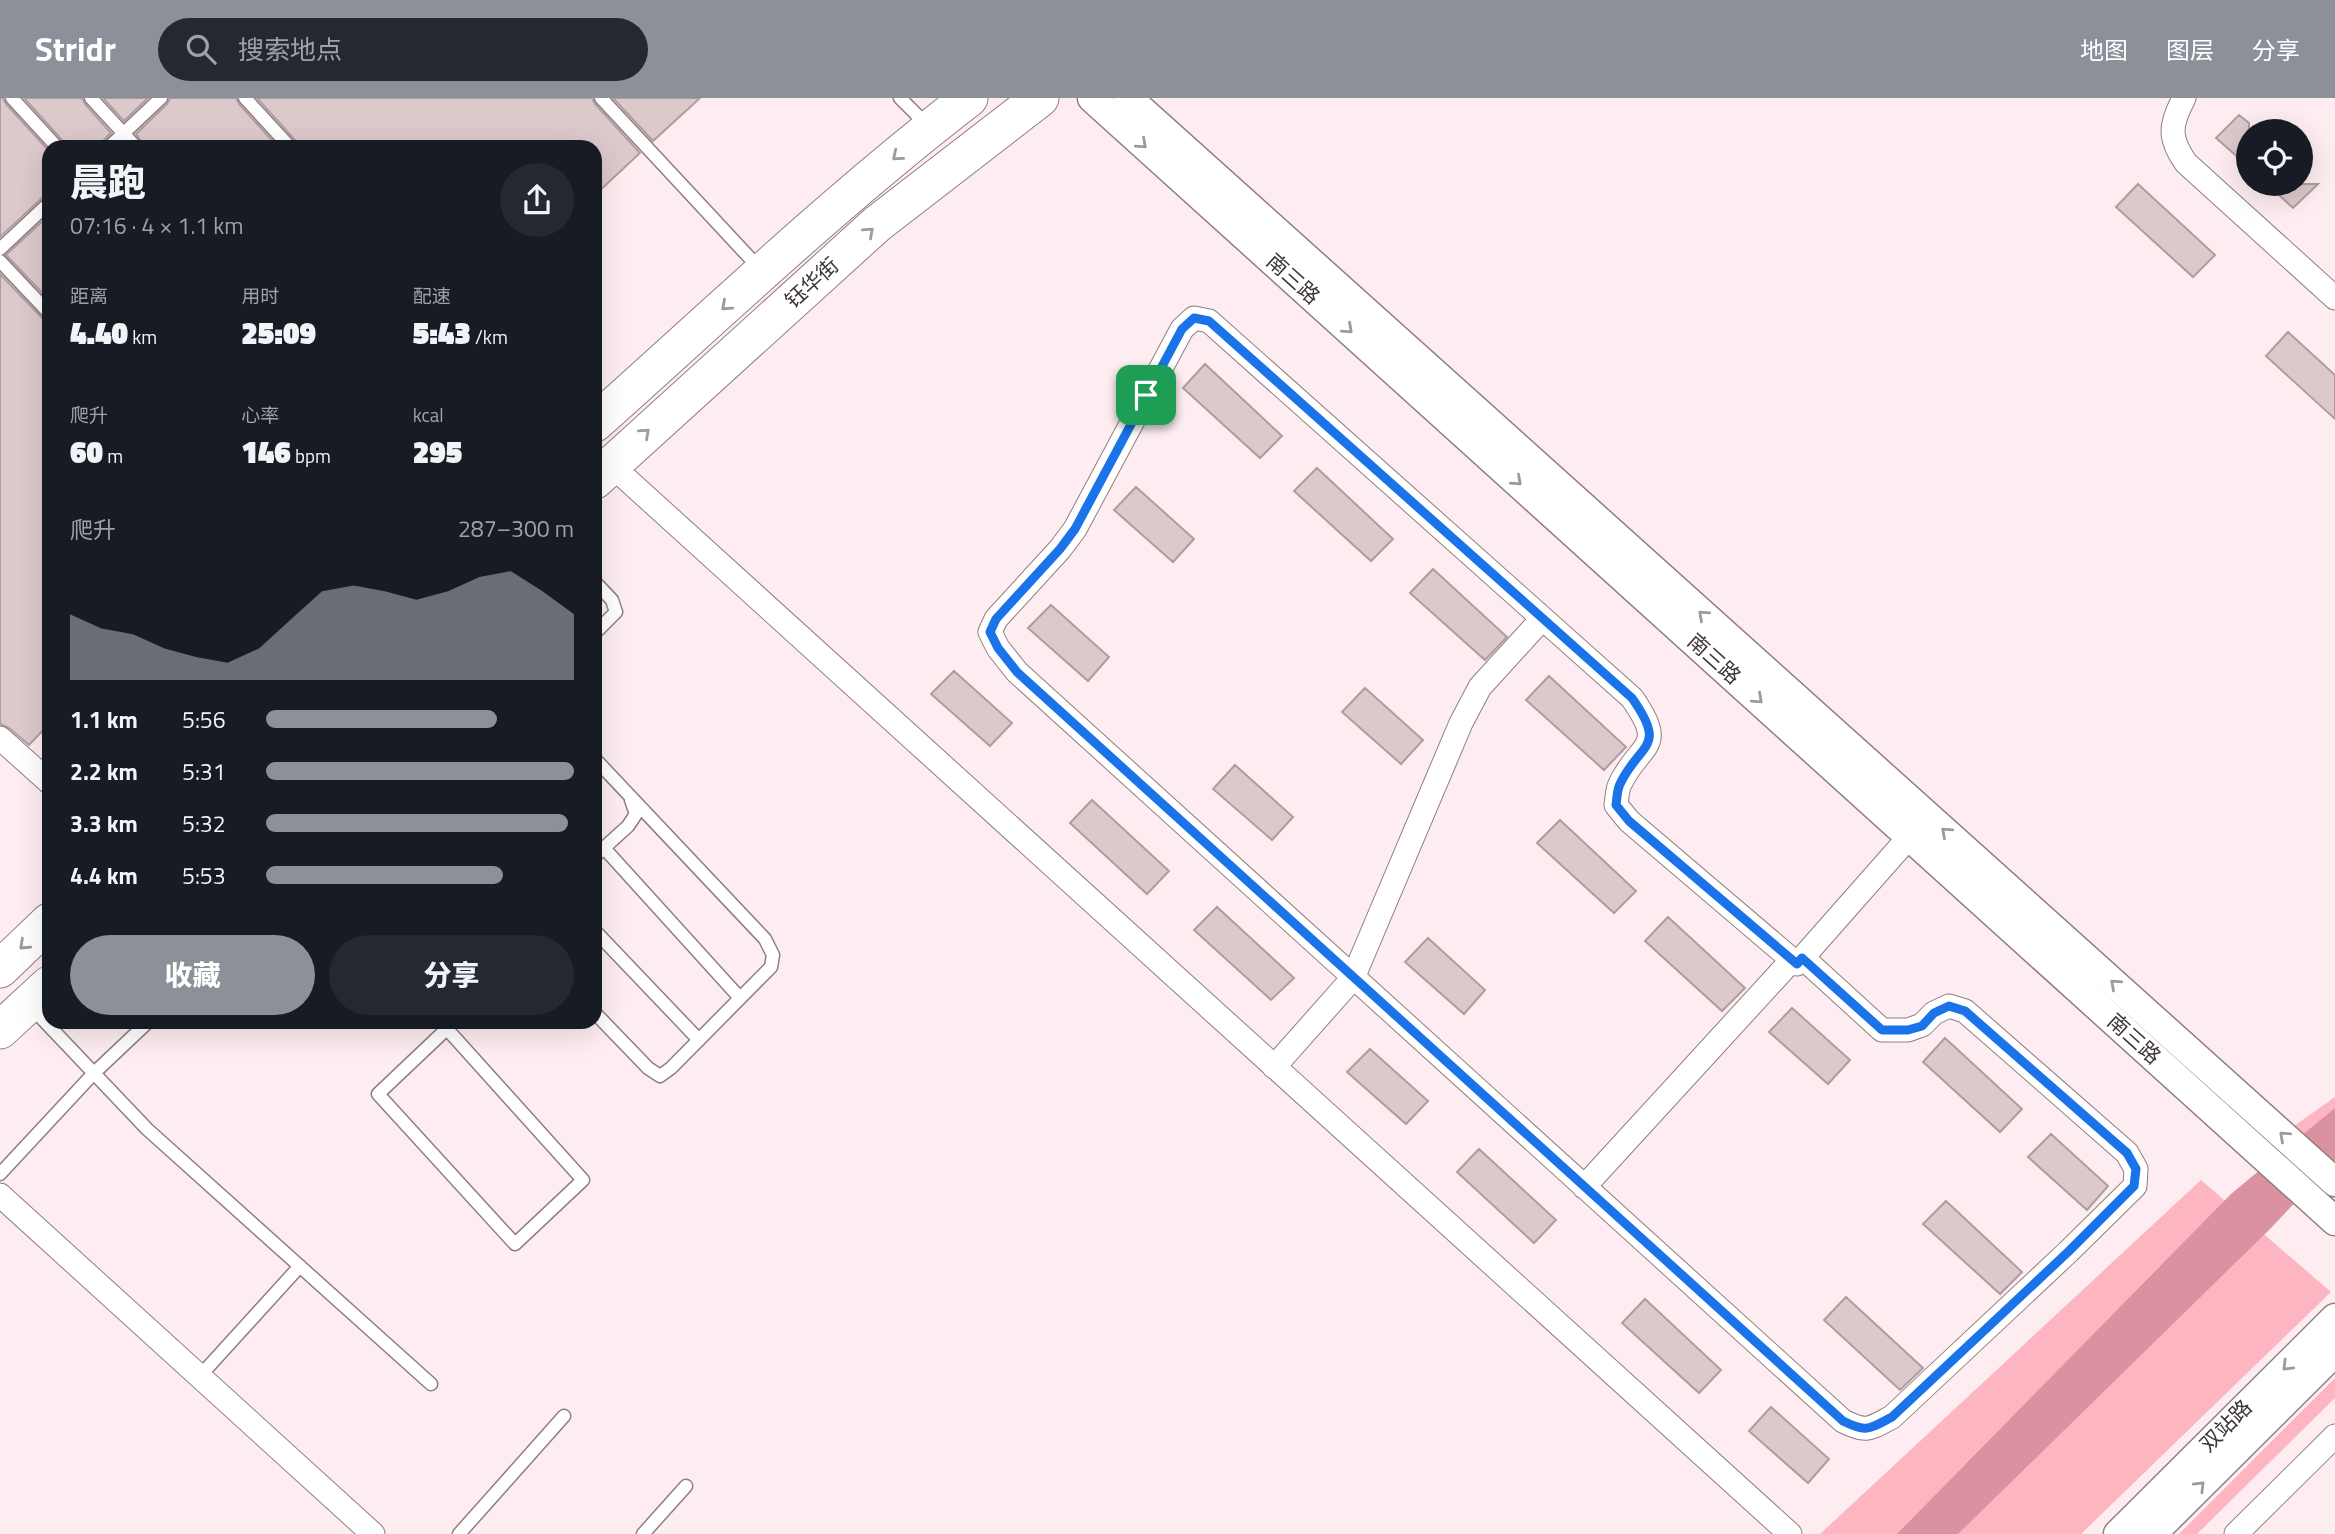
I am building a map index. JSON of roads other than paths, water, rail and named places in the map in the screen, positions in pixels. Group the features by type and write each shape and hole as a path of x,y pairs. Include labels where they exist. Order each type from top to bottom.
{"main road":[{"name":"钰华街","path":"602,417 764,272 930,129 970,98"},
{"name":"钰华街","path":"603,472 877,224 1040,98"},
{"path":"0,968 42,929"},
{"path":"0,1030 39,994"}],"street":[{"name":"南三路","path":"1091,98 2335,1221"},
{"name":"南三路","path":"1128,98 2335,1182"},
{"path":"2184,98 2172,130 2176,148 2186,163 2335,298"},
{"path":"1194,318 1209,321 1632,698 1646,718 1648,746 1619,786 1616,805 1629,821 1797,959 1882,1030 1908,1030 1922,1026 1934,1013 1949,1006 1965,1011 2127,1153 2136,1169 2134,1186 2068,1252 1892,1417 1873,1427 1859,1429 1843,1421 1017,672 998,648 990,632 996,619 1075,529 1182,329 1194,318"},
{"path":"603,472 1274,1067 1790,1534"},
{"path":"1274,1067 1353,978 1461,723 1480,687 1542,619"},
{"path":"0,738 42,776"},
{"path":"1584,1187 1910,836"},
{"path":"0,1195 373,1534"},
{"name":"双站路","path":"2118,1534 2335,1318"},
{"name":"双站路","path":"2152,1534 2335,1353"},
{"path":"2236,1534 2335,1436"}],"lane":[{"path":"12,98 51,140"},
{"path":"91,98 130,140"},
{"path":"116,140 161,98"},
{"path":"245,98 284,140"},
{"path":"601,98 764,272"},
{"path":"900,98 930,129"},
{"path":"0,249 42,210"},
{"path":"0,261 42,306"},
{"path":"602,589 612,600 616,612 602,627"},
{"path":"602,767 765,939 773,955 771,967 660,1076 648,1068 602,1020"},
{"path":"602,849 628,826 636,814 629,797"},
{"path":"602,855 740,998"},
{"path":"602,938 699,1040"},
{"path":"63,1029 93,1073 147,1129 431,1384"},
{"path":"0,1174 93,1073 140,1029"},
{"path":"447,1029 378,1094 515,1244 583,1180 454,1029"},
{"path":"200,1376 300,1266"},
{"path":"459,1534 564,1416"},
{"path":"643,1534 686,1486"}]}
